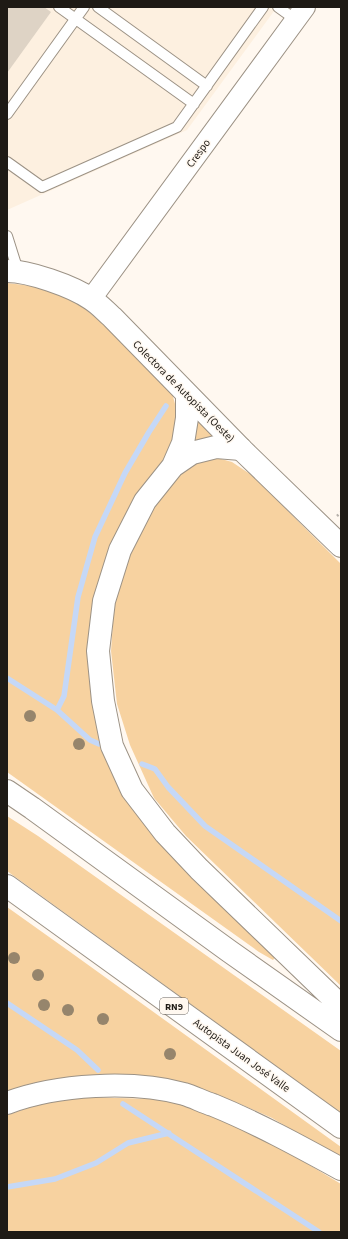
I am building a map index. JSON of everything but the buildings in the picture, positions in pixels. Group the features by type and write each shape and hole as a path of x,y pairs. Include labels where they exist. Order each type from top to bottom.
{"main road":[{"name":"Colectora de Autopista (Oeste)","path":"12,271 63,284 91,299 112,318 241,449 341,546"},
{"path":"187,395 187,418 183,444 173,466 145,501 120,550 104,602 98,651 103,701 112,746 132,790 165,833 199,869 341,1006"},
{"path":"173,466 192,453 216,447 241,449"},
{"path":"7,791 341,1030"},
{"name":"Autopista Juan José Valle","path":"7,886 341,1127"},
{"path":"7,1104 17,1099 61,1090 96,1086 140,1086 185,1094 231,1112 341,1169"}],"street":[{"name":"Crespo","path":"91,299 301,13"}],"lane":[{"path":"60,7 194,104"},
{"path":"7,114 84,7"},
{"path":"98,7 207,86"},
{"path":"7,162 42,187 177,127 263,7"},
{"path":"278,7 301,13"},
{"path":"7,236 12,271"}],"shaded area":[{"path":"7,7 277,7 187,130 7,210"},
{"path":"7,283 32,286 58,293 78,303 108,328 172,393 177,411 176,433 170,451 100,580 109,761 278,954 273,960 259,952 7,772"},
{"path":"193,415 217,437 194,442"},
{"path":"214,457 232,462 253,476 341,564 341,986 186,836 154,798 130,745 117,704 111,651 114,607 126,559 150,512 174,480 192,463"},
{"path":"7,816 38,836 341,1051 341,1113 7,871"},
{"path":"7,907 341,1147 341,1159 272,1118 238,1103 189,1086 98,1076 59,1079 7,1095"},
{"path":"83,1097 154,1099 181,1103 217,1116 291,1154 341,1184 341,1232 7,1232 7,1115 40,1104"}],"waterway":[{"path":"57,710 64,696 78,597 95,537 125,473 166,406"},
{"path":"7,678 57,710 90,740 99,744"},
{"path":"142,764 155,769 168,787 205,826 341,921"},
{"path":"7,1003 77,1050 98,1070"},
{"path":"123,1104 319,1232"},
{"path":"7,1187 55,1179 96,1163 128,1143 169,1133"}]}
